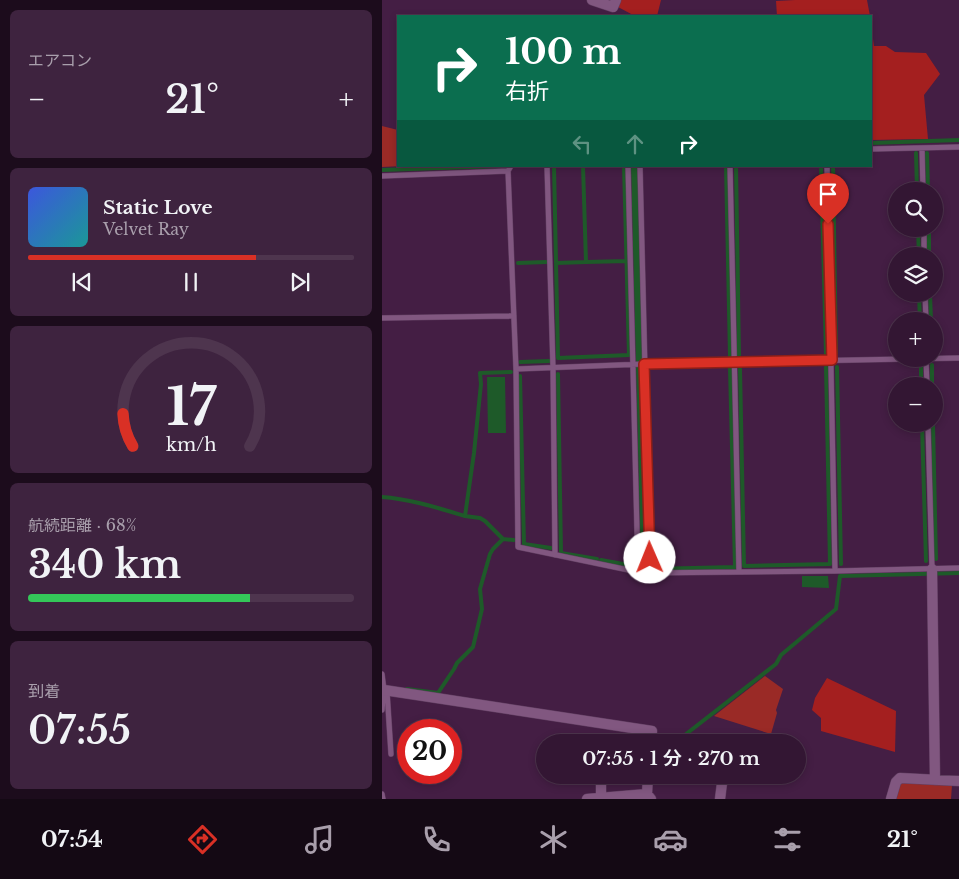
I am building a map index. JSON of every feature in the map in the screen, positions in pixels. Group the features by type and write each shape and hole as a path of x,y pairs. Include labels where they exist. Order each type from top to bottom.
{"street":[{"path":"592,0 613,8 616,0"},
{"path":"932,568 935,780"},
{"path":"386,691 652,731 652,734"},
{"path":"890,799 896,782 900,778 958,781"},
{"path":"601,784 602,798"},
{"path":"720,799 722,784"},
{"path":"587,799 649,796"}],"lane":[{"path":"872,149 958,147"},
{"path":"922,148 923,182"},
{"path":"547,167 556,555"},
{"path":"628,167 638,572"},
{"path":"640,167 650,573"},
{"path":"730,167 739,572"},
{"path":"827,167 835,571"},
{"path":"382,176 509,169 516,369 518,547 650,573 958,568"},
{"path":"382,318 514,316"},
{"path":"943,358 958,358"},
{"path":"516,369 633,364 888,359"},
{"path":"928,432 932,568"},
{"path":"382,674 386,691 391,754"},
{"path":"382,710 386,691"},
{"path":"382,794 383,799"}],"shaded area":[{"path":"621,0 661,0 657,15 633,15 618,7"},
{"path":"867,0 870,15 777,15 776,1"},
{"path":"872,31 874,46 886,46 895,52 926,53 940,74 924,95 928,139 872,140"},
{"path":"382,126 397,130 397,166 382,167"},
{"path":"631,167 638,167 647,568 641,568"},
{"path":"487,377 505,377 506,433 488,433"},
{"path":"802,576 828,576 829,588 802,587"},
{"path":"765,676 783,689 771,734 714,716"},
{"path":"827,678 896,711 895,752 821,731 821,718 812,710 815,698"},
{"path":"900,781 952,785 951,799 893,799"}],"waterway":[{"path":"872,143 959,140"},
{"path":"916,153 917,182"},
{"path":"927,153 928,182"},
{"path":"382,170 471,167"},
{"path":"554,167 558,358 629,355 624,167"},
{"path":"583,167 586,262 627,261"},
{"path":"726,167 730,356"},
{"path":"736,167 739,355"},
{"path":"821,167 826,354"},
{"path":"833,167 836,353"},
{"path":"918,237 919,247"},
{"path":"929,237 929,247"},
{"path":"518,263 546,262"},
{"path":"556,263 586,262"},
{"path":"919,302 920,312"},
{"path":"930,302 931,312"},
{"path":"520,362 549,361"},
{"path":"740,369 744,566 830,564 826,367"},
{"path":"837,367 841,564"},
{"path":"921,367 921,377"},
{"path":"932,367 932,377"},
{"path":"651,569 735,567 730,368"},
{"path":"382,497 413,502 465,516 474,453 481,384 480,373 511,372"},
{"path":"558,374 561,553 597,559"},
{"path":"520,376 524,544 551,548"},
{"path":"922,432 926,561"},
{"path":"933,432 936,559"},
{"path":"465,516 480,518 503,539 514,540"},
{"path":"407,689 438,693 457,663 473,647 482,609 480,589 490,554 503,539"},
{"path":"601,560 634,566"},
{"path":"686,734 776,664 781,655 836,609 840,576 959,573"}],"route":[{"path":"650,558 644,364 832,360 828,224"}]}
